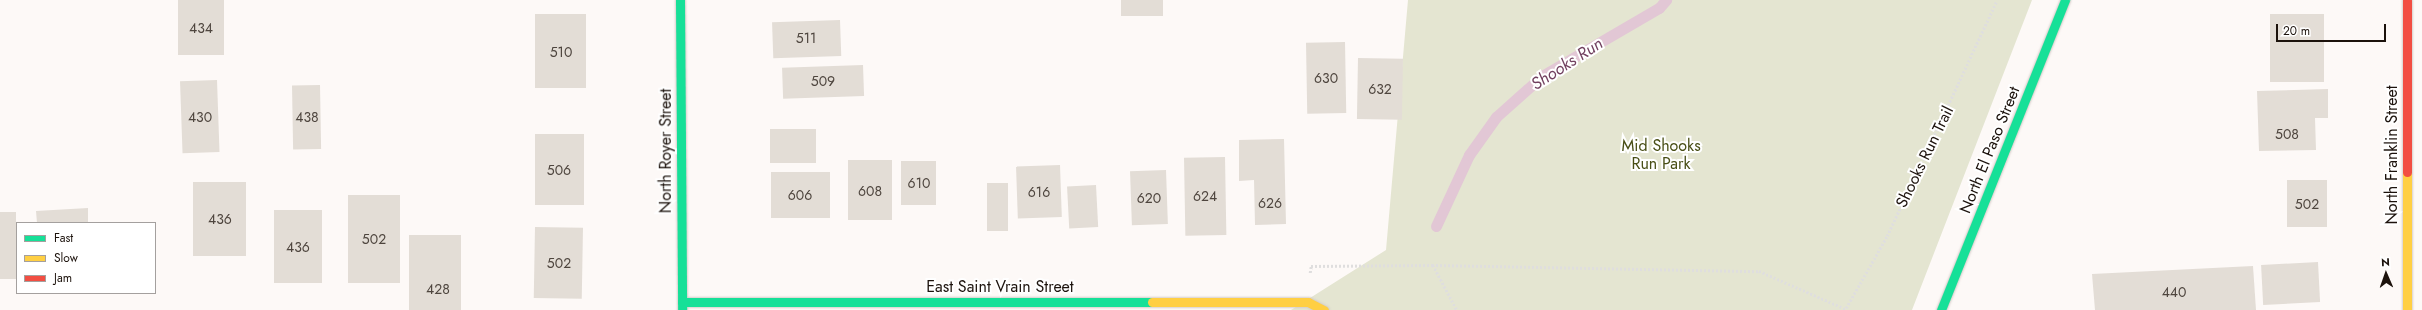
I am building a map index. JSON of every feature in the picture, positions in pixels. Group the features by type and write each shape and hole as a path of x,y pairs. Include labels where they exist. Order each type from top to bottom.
{"street":[{"name":"North Royer Street","path":"680,0 682,306"},
{"name":"North El Paso Street","path":"1941,310 2065,0"},
{"name":"North Franklin Street","path":"2407,0 2407,310"},
{"name":"East Saint Vrain Street","path":"682,306 1308,302 1324,310"}],"path":[{"name":"Shooks Run Trail","path":"1845,309 1887,236 1997,0"},
{"path":"1432,265 1458,310"},
{"path":"1310,266 1432,265 1759,271 1845,309"}],"green space":[{"name":"Mid Shooks Run Park","path":"1408,0 2032,0 1912,310 1291,310 1386,250"}],"building":[{"path":"178,0 224,0 224,55 178,55"},
{"path":"1121,0 1163,0 1163,16 1121,16"},
{"path":"535,14 586,14 586,88 535,88"},
{"path":"2270,14 2324,14 2324,82 2270,82"},
{"path":"840,20 841,56 773,58 772,22"},
{"path":"1345,42 1346,113 1307,114 1306,43"},
{"path":"1358,58 1403,59 1402,120 1357,119"},
{"path":"863,65 864,96 783,99 782,68"},
{"path":"217,80 220,152 183,153 180,81"},
{"path":"292,85 320,85 321,149 293,149"},
{"path":"2328,89 2328,118 2315,118 2316,150 2259,151 2257,91"},
{"path":"770,129 816,129 816,163 770,163"},
{"path":"535,134 584,134 584,205 535,205"},
{"path":"1284,139 1286,224 1255,225 1254,180 1239,181 1239,140"},
{"path":"1225,157 1226,235 1185,236 1184,158"},
{"path":"848,160 892,160 892,220 848,220"},
{"path":"901,161 936,161 936,205 901,205"},
{"path":"1060,165 1062,217 1018,219 1016,167"},
{"path":"1166,170 1168,224 1132,225 1130,171"},
{"path":"771,172 830,172 830,218 771,218"},
{"path":"2287,180 2327,180 2327,227 2287,227"},
{"path":"193,182 246,182 246,256 193,256"},
{"path":"987,183 1008,183 1008,231 987,231"},
{"path":"1096,185 1098,227 1069,228 1067,187"},
{"path":"348,195 400,195 400,283 348,283"},
{"path":"88,208 88,222 37,222 36,211"},
{"path":"274,210 322,210 322,283 274,283"},
{"path":"0,212 16,212 16,279 0,279"},
{"path":"535,227 583,228 582,299 534,298"},
{"path":"409,235 461,235 461,310 409,310"},
{"path":"2318,262 2320,302 2263,305 2261,265"},
{"path":"2253,266 2256,310 2095,310 2092,274"}],"waterway":[{"name":"Shooks Run","path":"1436,226 1469,155 1496,117 1542,76 1659,8 1666,0"}],"traffic: fast":[{"path":"680,0 682,310"},
{"path":"1941,310 2065,0"},
{"path":"682,302 1152,302"}],"traffic: slow":[{"path":"2407,172 2407,310"},
{"path":"1152,302 1308,302 1324,310"}],"traffic: jam":[{"path":"2407,0 2407,172"}]}
